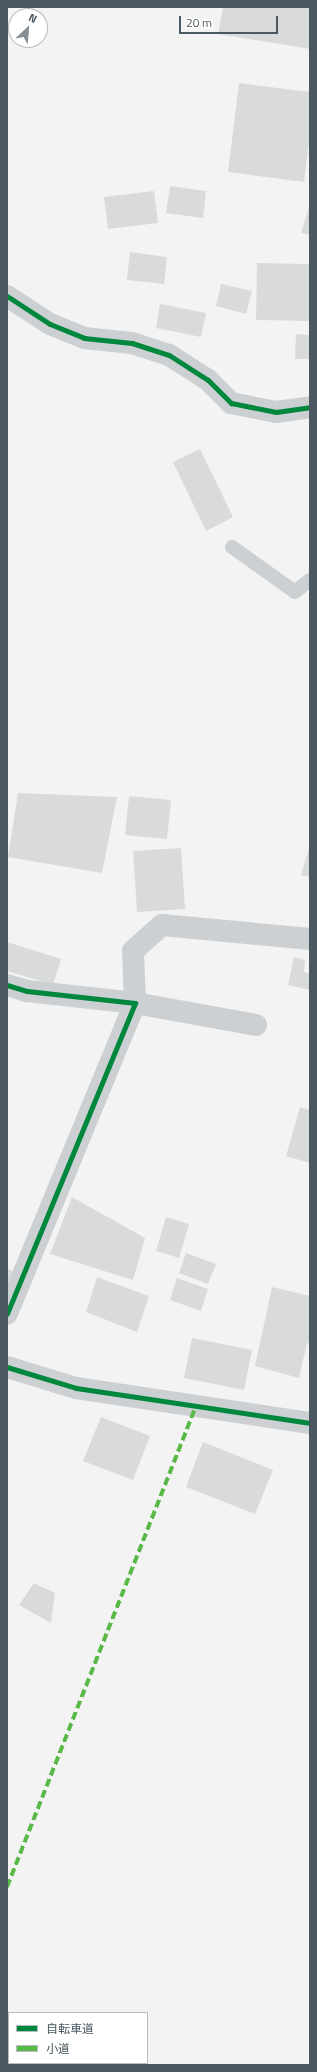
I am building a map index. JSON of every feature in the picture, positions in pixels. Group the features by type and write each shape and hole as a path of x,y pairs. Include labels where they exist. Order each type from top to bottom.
{"street":[{"path":"7,296 50,324 84,338 132,343 169,355 208,380 231,403 276,412 310,407"},
{"path":"7,1314 136,1003 133,951 162,925 310,939"},
{"path":"7,985 27,992 136,1003 256,1026"},
{"path":"7,1367 76,1388 310,1423"}],"lane":[{"path":"232,547 295,592 310,580"}],"building":[{"path":"223,7 310,7 310,49 218,34"},
{"path":"239,83 310,92 310,135 304,182 228,172"},
{"path":"170,186 206,191 203,218 166,213"},
{"path":"154,191 158,223 108,229 104,197"},
{"path":"310,204 310,235 301,233"},
{"path":"130,252 167,257 164,284 127,280"},
{"path":"257,263 310,264 310,321 256,320"},
{"path":"221,284 252,291 246,314 216,306"},
{"path":"160,304 206,313 201,337 156,328"},
{"path":"296,334 310,335 310,359 295,359"},
{"path":"200,449 233,517 206,531 173,462"},
{"path":"18,793 117,797 102,873 8,857"},
{"path":"129,796 171,800 167,839 125,835"},
{"path":"310,845 310,877 301,875"},
{"path":"181,848 185,909 137,912 133,851"},
{"path":"7,942 61,959 53,985 7,971"},
{"path":"294,957 305,960 304,972 310,974 310,990 288,985"},
{"path":"300,1107 310,1110 310,1163 286,1156"},
{"path":"72,1197 145,1238 133,1280 50,1254"},
{"path":"166,1217 189,1224 179,1258 156,1251"},
{"path":"186,1253 216,1264 208,1284 179,1273"},
{"path":"7,1268 15,1273 7,1286"},
{"path":"97,1277 149,1296 137,1332 86,1312"},
{"path":"177,1278 208,1289 201,1311 170,1300"},
{"path":"272,1287 310,1296 310,1344 307,1343 299,1378 255,1366"},
{"path":"192,1338 252,1350 244,1390 184,1378"},
{"path":"101,1417 150,1436 133,1480 83,1461"},
{"path":"203,1442 273,1470 255,1514 186,1487"},
{"path":"34,1583 55,1593 51,1623 19,1605"}],"marked path":[{"path":"7,1887 196,1406"}],"cycle path":[{"path":"7,296 50,324 84,338 132,343 169,355 208,380 231,403 276,412 310,407"},
{"path":"7,985 27,991 135,1003 7,1314"},
{"path":"7,1367 76,1388 310,1423"}]}
